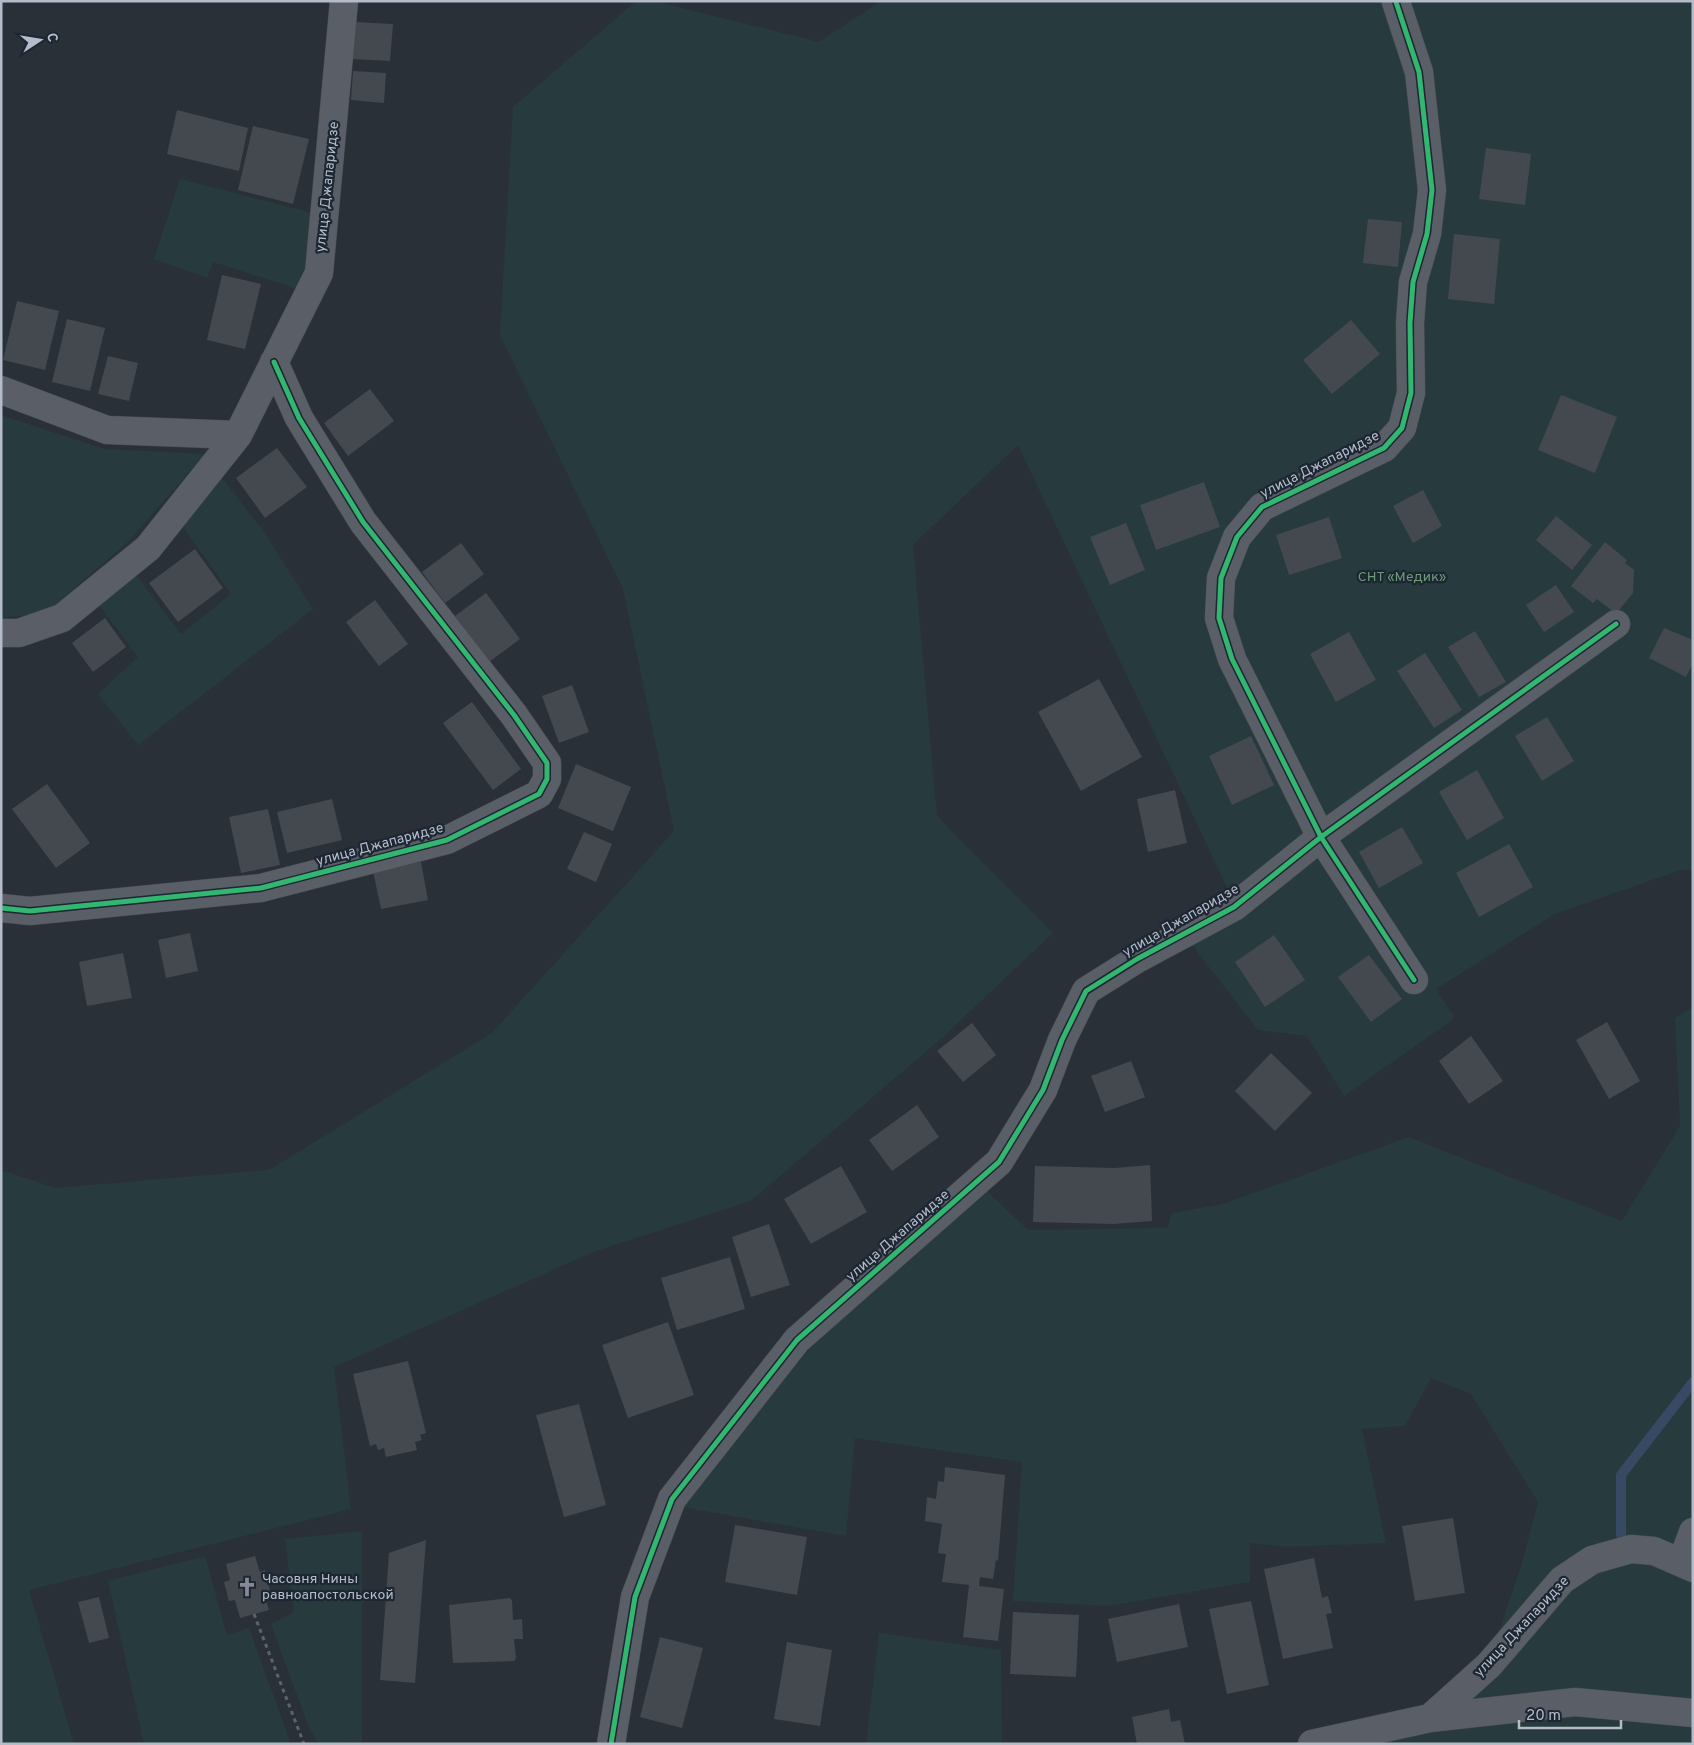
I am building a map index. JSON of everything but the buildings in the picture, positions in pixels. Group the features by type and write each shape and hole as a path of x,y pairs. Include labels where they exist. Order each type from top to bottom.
{"street":[{"name":"улица Джапаридзе","path":"1,633 19,633 62,618 148,548 238,435 319,273 344,1"},
{"name":"улица Джапаридзе","path":"1396,2 1419,72 1432,190 1427,234 1413,282 1410,323 1411,394 1402,428 1384,448 1262,507 1237,537 1221,578 1219,618 1232,659 1320,836 1414,980"},
{"name":"улица Джапаридзе","path":"1,908 30,911 261,888 447,840 539,794 547,779 547,763 514,714 363,522 299,418 274,362"},
{"path":"1,390 107,430 238,435"},
{"name":"улица Джапаридзе","path":"611,1744 636,1597 672,1499 797,1340 999,1162 1043,1090 1062,1040 1086,991 1137,959 1234,907 1320,836 1616,624"},
{"name":"улица Джапаридзе","path":"1312,1744 1430,1718 1488,1665 1562,1580 1592,1560 1631,1549 1654,1551 1687,1565 1693,1532"},
{"path":"1430,1718 1574,1702 1693,1713"}],"path":[{"path":"254,1614 304,1744"}],"green space":[{"name":"СНТ «Медик»","path":"636,1 654,1 819,42 881,1 1693,1 1693,870 1681,870 1555,914 1436,989 1455,1018 1344,1096 1307,1036 1258,1030 1192,945 1240,915 1018,445 913,545 937,816 1053,933 943,1037 751,1201 596,1251 334,1367 351,1509 29,1590 74,1744 1,1744 1,1170 55,1188 269,1170 492,1033 674,831 623,589 500,335 513,107"},
{"path":"180,179 316,214 301,290 213,262 207,278 154,259"},
{"path":"1,415 104,449 205,454 128,542 45,613 1,618"},
{"path":"220,475 264,532 313,609 138,745 98,694 138,657 96,601 134,572 181,634 231,594 180,523"},
{"path":"1693,1007 1693,1744 1386,1744 1428,1700 1493,1649 1523,1560 1538,1502 1471,1394 1431,1378 1405,1426 1362,1429 1386,1543 1285,1547 1250,1543 1250,1582 1108,1606 1013,1601 1022,1462 855,1438 846,1536 682,1507 814,1343 986,1190 1028,1230 1167,1228 1172,1213 1223,1204 1409,1137 1622,1221 1680,1126 1675,1018"},
{"path":"362,1531 362,1742 318,1744 306,1720 271,1624 294,1612 285,1539"},
{"path":"205,1556 227,1635 249,1628 291,1744 144,1744 108,1581"},
{"path":"879,1633 1001,1650 1002,1744 866,1744"}],"waterway":[{"path":"1621,1535 1621,1475 1693,1382"}],"cycle path":[{"path":"1396,2 1419,72 1432,190 1427,234 1413,282 1410,323 1411,393 1402,428 1384,448 1262,507 1237,537 1221,578 1219,618 1232,659 1321,837 1414,980"},
{"path":"1,908 30,911 261,888 447,840 539,794 547,779 547,763 514,715 363,522 299,418 274,362"},
{"path":"611,1744 635,1597 672,1499 797,1340 999,1162 1043,1090 1062,1040 1086,991 1137,959 1234,907 1321,837 1616,624"}],"place":[{"name":"Часовня Нины равноапостольской","path":"247,1587"}]}
